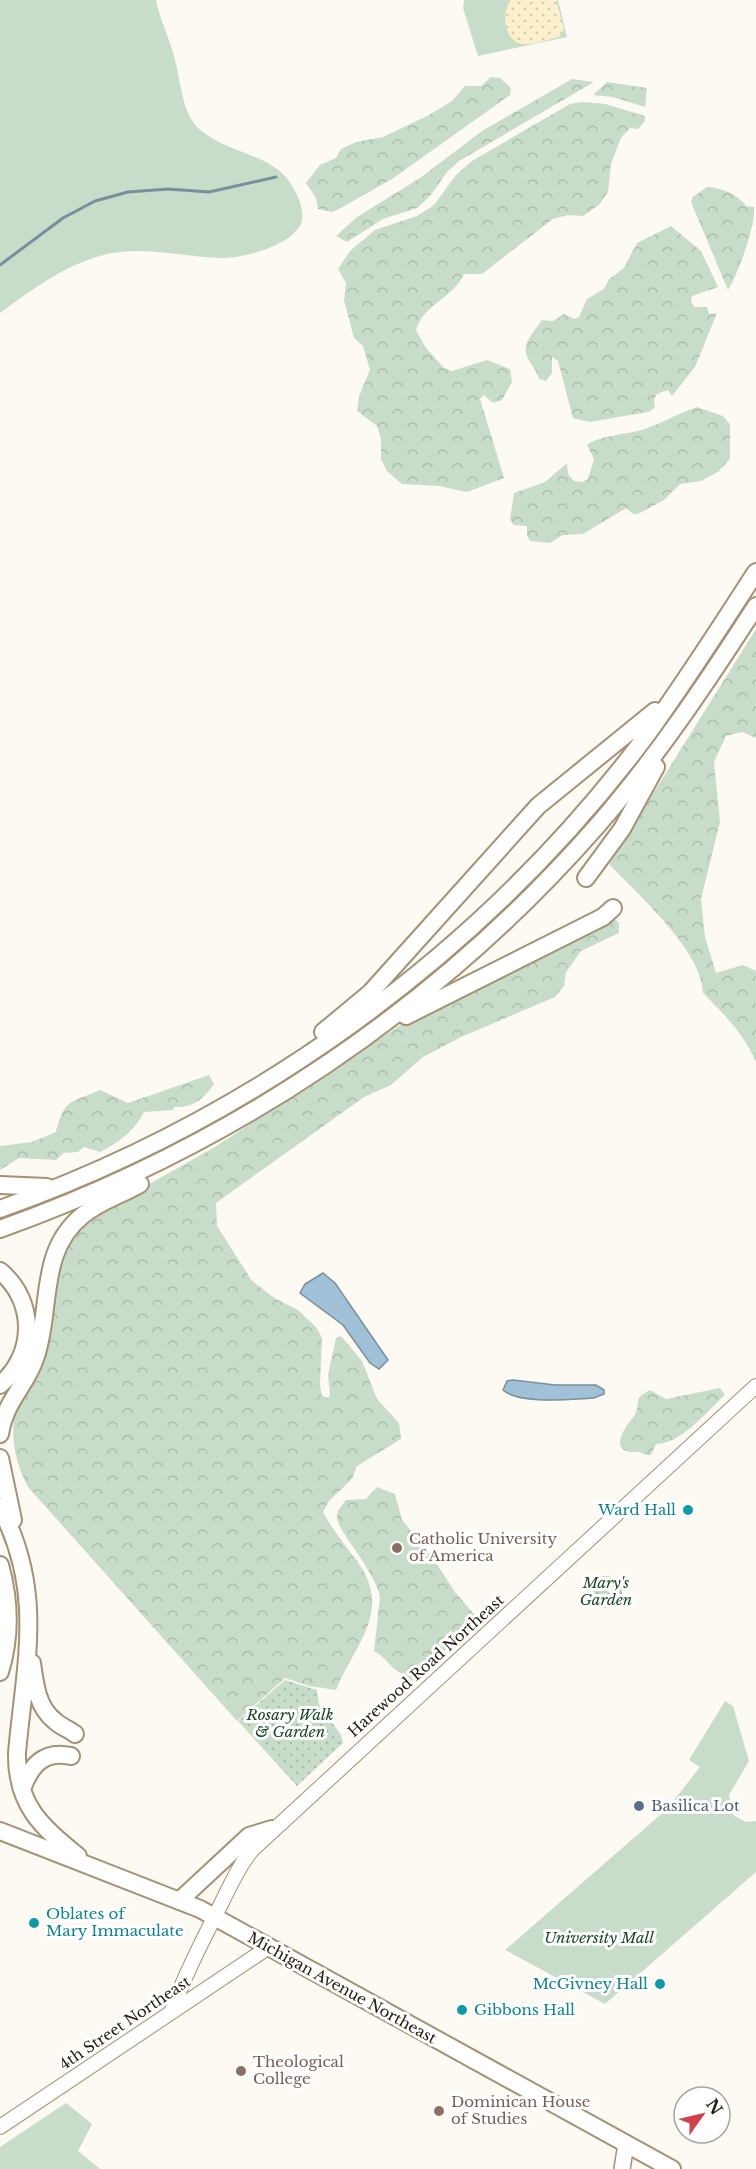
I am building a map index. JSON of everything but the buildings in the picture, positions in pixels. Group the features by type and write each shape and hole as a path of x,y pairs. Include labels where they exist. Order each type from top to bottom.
{"main road":[{"path":"0,1209 60,1186 162,1139 273,1077 398,989 487,912 546,853 598,795 676,693 756,572"},
{"path":"0,1228 85,1197 183,1151 276,1097 368,1036 452,969 538,889 598,824 677,724 756,606"},
{"path":"273,1077 370,993 538,806 676,693"},
{"path":"586,878 627,820 677,724"},
{"path":"368,1036 603,917 613,908"},
{"path":"0,1434 9,1403 36,1358 50,1269 64,1236 89,1211 138,1185 183,1151"},
{"path":"0,1185 60,1186"},
{"path":"0,1271 21,1297 27,1323 27,1338 21,1356 14,1371 0,1385"},
{"path":"0,1458 29,1595 29,1632 17,1753 22,1789 30,1810 39,1823 90,1866"},
{"path":"0,1507 21,1558"},
{"path":"0,1564 9,1609 8,1631 0,1672"},
{"path":"29,1632 40,1702 57,1723 75,1734"},
{"path":"22,1789 29,1772 44,1757 57,1753 71,1756"},
{"path":"179,1901 249,1836 272,1829"},
{"name":"Michigan Avenue Northeast","path":"0,1831 179,1901 214,1918 672,2169"},
{"path":"622,2169 626,2144"}],"street":[{"name":"Harewood Road Northeast","path":"172,2010 180,1987 242,1863 272,1829 756,1386"},
{"name":"4th Street Northeast","path":"0,2127 269,1947"}],"green space":[{"path":"0,0 156,0 174,56 186,107 193,122 210,137 272,166 289,181 297,195 302,212 301,223 296,231 278,244 266,249 230,258 147,251 103,255 62,272 0,313"},
{"path":"464,0 558,0 567,37 478,56 463,8"},
{"path":"491,77 500,78 511,88 510,95 392,179 332,212 318,209 316,198 306,183 320,165 336,158 341,149 356,142 383,137 429,115 452,101 465,86 481,86"},
{"path":"572,79 594,82 459,161 417,208 383,219 347,242 336,236 357,217 420,178 482,131"},
{"path":"607,82 647,88 645,107 613,97 593,95"},
{"path":"581,102 605,104 645,116 645,121 638,129 630,128 621,138 611,164 608,192 599,205 583,216 568,215 553,219 482,274 464,274 453,289 425,314 416,330 426,348 444,368 452,371 487,360 510,369 512,382 502,400 493,403 484,395 480,399 504,478 467,492 439,486 402,484 387,471 381,459 381,439 377,426 357,411 359,396 370,370 363,346 354,338 344,300 346,283 338,269 350,251 375,230 417,216 434,205 456,175 472,161 570,104"},
{"path":"707,187 729,192 746,206 754,207 746,249 728,290 691,202 693,197"},
{"path":"671,226 701,251 718,287 692,296 691,302 694,307 707,307 709,314 717,313 695,367 672,396 668,390 657,394 654,399 655,408 648,412 590,422 573,418 558,361 552,357 552,373 546,381 539,379 526,353 528,340 542,320 553,321 564,314 574,319 579,317 587,299 604,289 609,279 624,268 637,243"},
{"path":"697,407 723,416 730,424 730,459 718,472 701,481 680,484 664,500 638,514 633,514 626,508 583,534 563,535 550,543 530,541 527,536 527,526 514,525 510,520 514,493 545,482 567,463 568,474 574,481 582,482 588,479 594,459 587,445 606,437 645,429"},
{"path":"756,629 756,738 742,732 726,736 714,762 720,822 701,899 705,937 716,973 743,965 756,971 756,1062 739,1033 703,993 700,976 680,941 609,864"},
{"path":"613,918 619,923 619,933 581,951 566,972 564,986 555,997 461,1037 423,1057 391,1085 364,1097 216,1203 217,1226 252,1281 276,1299 298,1310 316,1327 322,1338 320,1385 322,1396 328,1398 330,1395 328,1375 336,1338 341,1336 362,1361 377,1399 399,1423 401,1439 357,1466 352,1479 329,1501 323,1512 357,1561 367,1579 372,1596 368,1626 336,1690 309,1686 285,1678 237,1721 28,1487 21,1471 14,1446 14,1419 53,1276 78,1224 215,1147 408,1020"},
{"path":"209,1075 214,1084 197,1102 174,1107 173,1110 144,1112 125,1136 100,1152 84,1147 78,1152 64,1153 56,1160 19,1158 0,1170 0,1146 32,1142 56,1132 62,1113 75,1100 100,1090 128,1103"},
{"path":"720,1388 725,1395 684,1433 665,1443 656,1444 651,1455 629,1452 620,1445 622,1435 634,1416 639,1399 644,1393 650,1390 666,1399"},
{"path":"377,1487 395,1494 402,1520 433,1558 455,1592 479,1620 407,1685 402,1674 374,1651 380,1597 377,1586 343,1532 337,1517 346,1500 366,1499"},
{"name":"Mary's Garden","path":"606,1576 617,1581 622,1592 617,1603 606,1608 595,1603 590,1592 595,1581"},
{"name":"Rosary Walk & Garden","path":"285,1680 317,1690 319,1704 341,1735 343,1743 297,1786 238,1721"},
{"name":"University Mall","path":"725,1701 733,1706 749,1761 729,1795 733,1815 746,1822 756,1821 756,1872 605,2004 505,1950 667,1809 700,1767 689,1760"},
{"path":"66,2103 92,2124 78,2151 100,2169 0,2169 0,2147"}],"sand":[{"path":"511,0 556,0 564,29 559,37 531,44 516,41 508,31 505,18"}],"water":[{"path":"323,1273 335,1283 388,1360 379,1369 370,1363 343,1325 300,1293 305,1284"},
{"path":"507,1381 555,1385 596,1385 604,1390 604,1394 594,1398 560,1400 521,1398 503,1390"}],"waterway":[{"path":"0,265 63,218 95,201 128,192 168,189 209,192 276,177"}],"place":[{"name":"Ward Hall","path":"688,1510"},
{"name":"Catholic University of America","path":"397,1548"},
{"name":"Basilica Lot","path":"639,1806"},
{"name":"Oblates of Mary Immaculate","path":"34,1923"},
{"name":"McGivney Hall","path":"660,1984"},
{"name":"Gibbons Hall","path":"462,2010"},
{"name":"Theological College","path":"241,2071"},
{"name":"Dominican House of Studies","path":"439,2111"}]}
